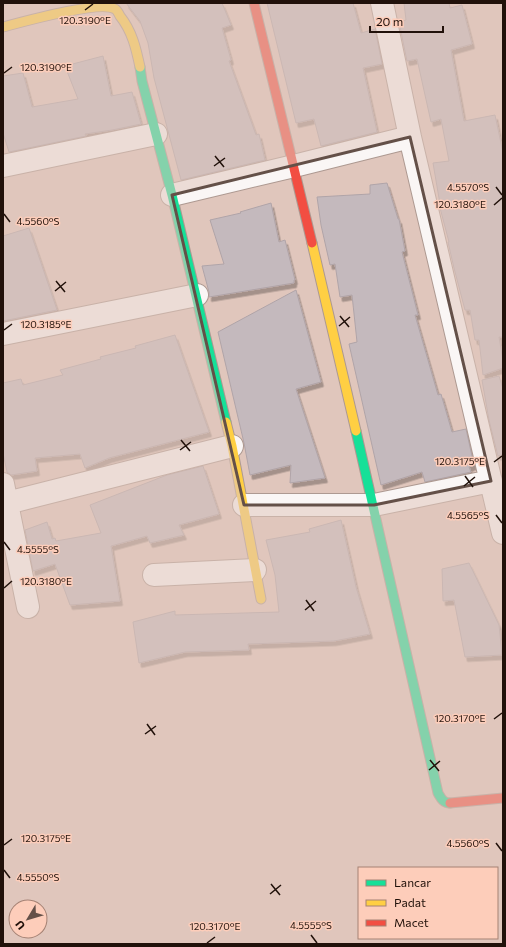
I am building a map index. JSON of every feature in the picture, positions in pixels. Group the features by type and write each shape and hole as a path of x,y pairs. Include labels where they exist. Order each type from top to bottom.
{"street":[{"path":"254,3 374,505 438,793 442,800 447,803 503,798"},
{"path":"382,3 410,137 503,533"},
{"path":"3,27 80,8 109,7 115,9 122,15 128,26 136,46 142,81 197,295 232,446 261,599"},
{"path":"3,166 156,134"},
{"path":"172,195 410,137"},
{"path":"3,334 197,295"},
{"path":"28,607 5,494 232,446"},
{"path":"244,504 374,505 491,481"},
{"path":"154,575 255,570"}],"highlighted area":[{"path":"410,137 491,481 374,505 244,505 172,195"}],"building":[{"path":"126,3 222,3 231,25 222,28 231,60 229,61 256,135 259,134 265,160 181,180 154,78 148,43 140,21"},
{"path":"267,3 353,3 361,33 375,29 382,64 363,68 377,132 321,146 314,119 296,123"},
{"path":"404,3 449,3 450,8 462,5 472,44 451,50 464,121 495,115 503,153 503,337 499,337 503,368 483,375 479,340 475,340 470,310 465,310 439,204 433,163 449,161 441,119 431,122 417,59 407,61 399,22 406,20"},
{"path":"103,56 111,96 132,92 141,124 85,134 86,136 9,152 3,133 3,76 23,73 32,107 78,99 65,66"},
{"path":"387,183 399,219 405,251 402,252 418,315 415,315 438,395 441,394 452,432 466,429 474,465 469,467 471,472 425,482 422,472 381,485 349,344 357,342 352,295 340,297 335,264 330,265 321,225 317,197 370,194 370,185"},
{"path":"271,203 279,242 285,240 295,280 294,283 209,297 202,266 224,264 210,220 241,213 240,212"},
{"path":"29,228 57,310 3,321 3,236"},
{"path":"296,290 321,382 296,389 325,478 290,483 291,465 250,475 218,332"},
{"path":"175,335 209,432 109,458 85,468 80,454 35,458 37,471 11,475 7,472 3,453 3,383 21,379 23,385 63,375 60,370 101,359 100,357 136,348 135,346"},
{"path":"499,376 503,389 503,454 498,456 489,420 482,380"},
{"path":"203,466 219,514 179,525 184,535 150,543 147,536 111,546 120,601 70,605 55,564 33,571 25,530 47,522 52,539 55,538 56,541 101,533 90,505 167,475"},
{"path":"341,520 356,587 370,634 334,641 248,644 249,650 185,652 139,663 133,622 175,611 175,615 279,612 275,575 266,540 310,532 309,529"},
{"path":"469,563 499,625 502,655 465,657 454,600 443,601 442,569"}],"traffic: fast":[{"path":"140,67 142,81 172,195 226,422"},
{"path":"356,431 438,793 444,801 450,803"}],"traffic: slow":[{"path":"3,27 78,9 94,7 107,7 115,9 131,34 140,67"},
{"path":"312,243 356,431"},
{"path":"226,422 232,446 261,599"}],"traffic: jam":[{"path":"254,3 312,243"},
{"path":"450,803 503,798"}]}
